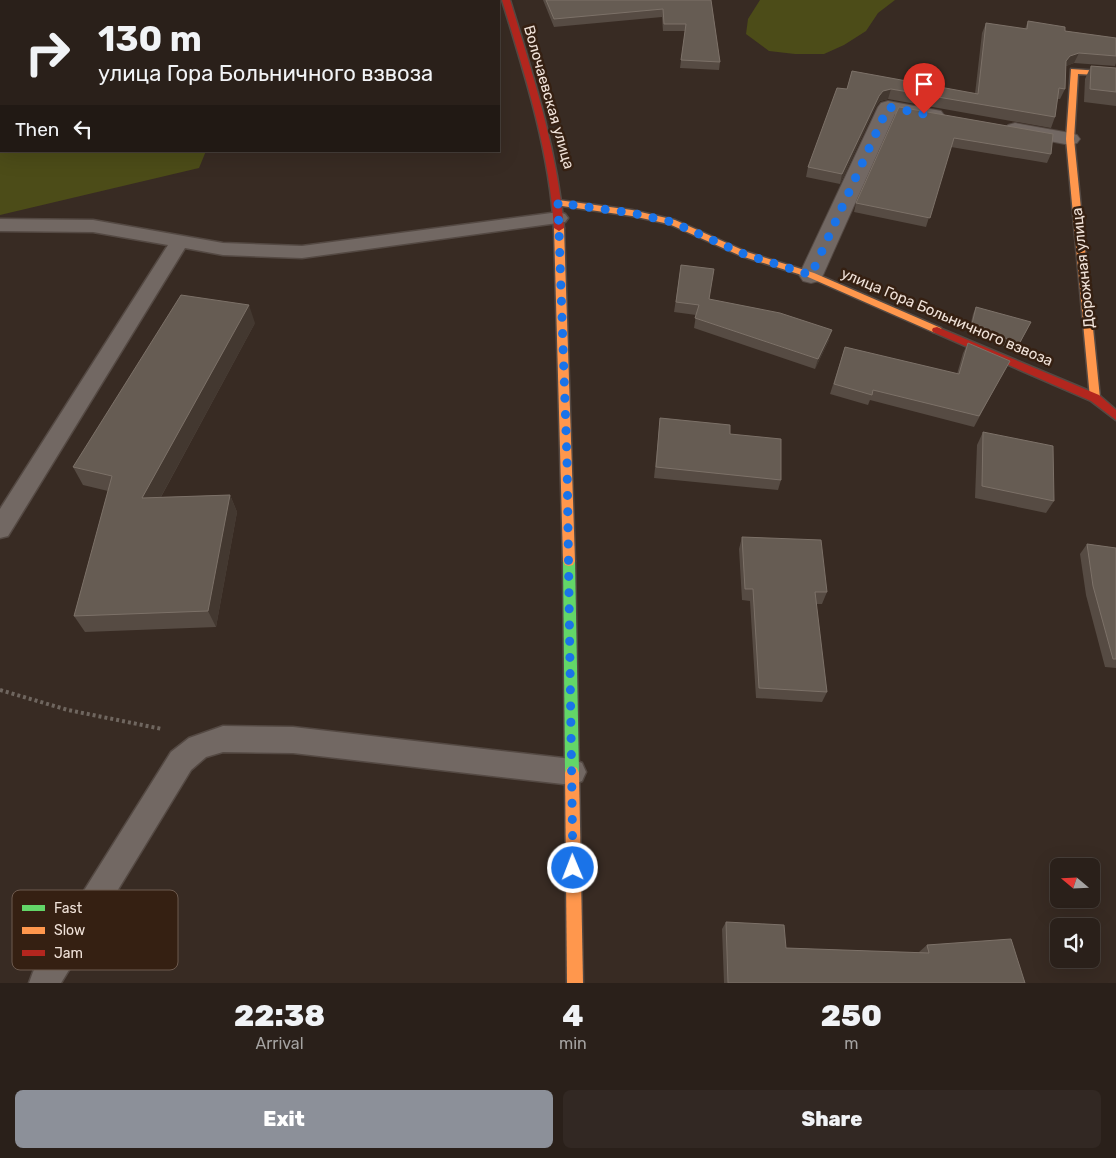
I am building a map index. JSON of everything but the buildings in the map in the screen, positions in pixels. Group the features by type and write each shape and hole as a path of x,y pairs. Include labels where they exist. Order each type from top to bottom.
{"street":[{"name":"Волочаевская улица","path":"506,0 551,150 558,210 567,469 575,983"},
{"name":"Дорожная улица","path":"1095,398 1070,138 1074,72 1116,74"},
{"path":"811,275 888,107 955,119"},
{"path":"993,125 1070,138"},
{"name":"улица Гора Больничного взвоза","path":"558,210 632,213 672,222 744,254 811,275 1095,398 1116,416"}],"lane":[{"path":"0,225 93,226 223,249 302,252 558,210"},
{"path":"0,529 180,241"},
{"path":"101,890 181,761 198,747 223,739 293,740 572,772"},
{"path":"44,983 52,970"}],"path":[{"path":"0,690 68,710 172,732 223,739"}],"shaded area":[{"path":"760,0 895,0 878,13 866,31 844,45 824,54 795,54 769,51 746,34 748,19"},
{"path":"0,152 206,152 199,168 0,215"}],"traffic: fast":[{"path":"569,561 572,773"}],"traffic: slow":[{"path":"1095,398 1070,139 1074,71 1116,74"},
{"path":"558,203 632,213 672,222 744,254 811,275 937,330"},
{"path":"559,228 569,561"},
{"path":"572,773 575,983"}],"traffic: jam":[{"path":"506,0 547,141 553,170 559,228"},
{"path":"937,330 1095,398 1116,416"}],"route":[{"path":"573,868 567,459 558,203 604,208 672,222 744,254 811,275 888,107 924,114"}]}
